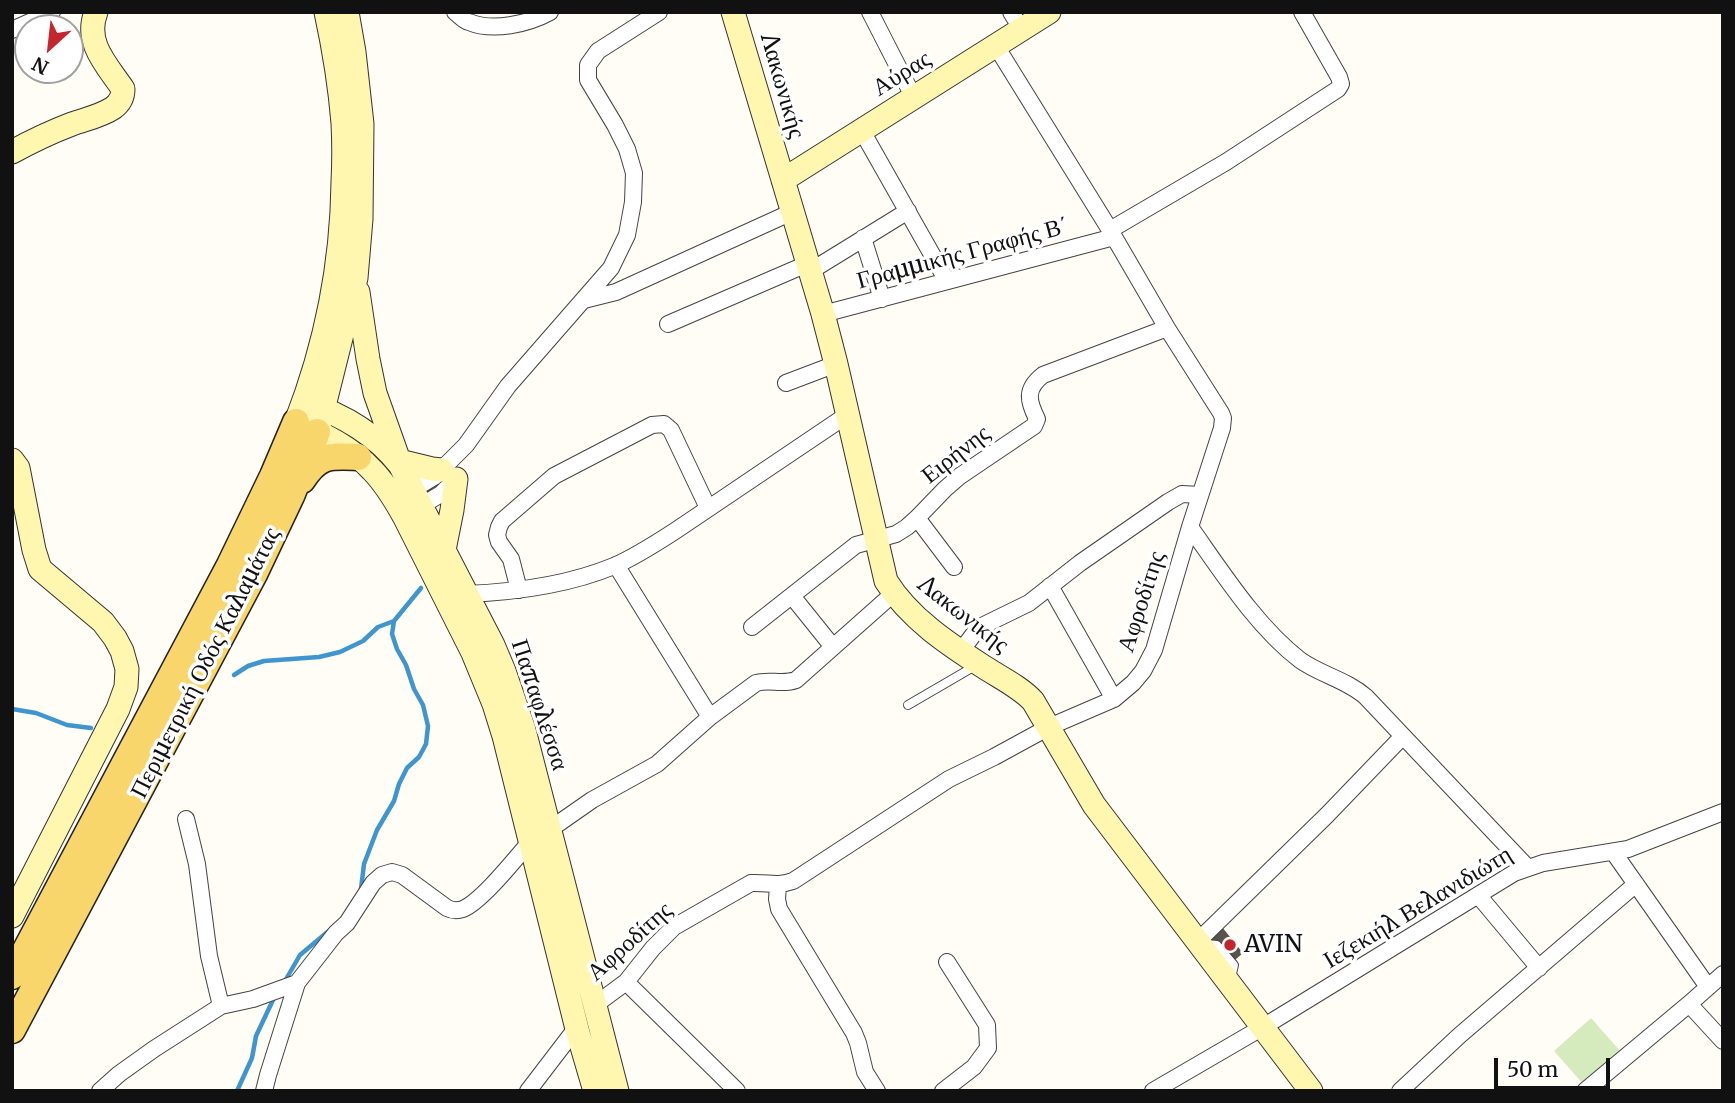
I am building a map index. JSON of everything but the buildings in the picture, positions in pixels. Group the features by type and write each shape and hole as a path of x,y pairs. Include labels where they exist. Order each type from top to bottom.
{"main road":[{"path":"12,152 48,133 113,108 119,102 122,89 93,40 96,12"},
{"path":"310,416 336,276 342,216 343,124 326,12"},
{"path":"347,12 362,124 361,219 356,278 368,359 375,393 400,463 449,474 453,510 444,550"},
{"name":"Λακωνικής","path":"733,12 823,314 884,576 894,593 918,618 1029,697 1038,707 1094,805 1311,1091"},
{"name":"Αύρας","path":"782,180 996,46 1016,21 1049,12"},
{"name":"Περιμετρική Οδός Καλαμάτας","path":"12,1030 254,574 291,496 310,416 356,278"},
{"name":"Περιμετρική Οδός Καλαμάτας","path":"12,976 230,565 273,476 310,416"},
{"name":"Παπαφλέσσα","path":"310,416 408,503 444,550 493,645 524,730 540,836 577,1027 595,1091"},
{"name":"Παπαφλέσσα","path":"310,416 374,437 400,463 408,503 484,678 540,836 595,1005 617,1091"},
{"path":"291,496 318,461 338,456 358,457"},
{"path":"12,460 18,468 40,569 103,622 122,651 127,668 126,687 118,709 12,916"}],"street":[{"path":"12,30 52,12"},
{"path":"455,12 468,22 488,26 515,25 540,18 550,12"},
{"path":"408,503 449,474 508,386 611,268 627,235 633,202 634,173 627,149 588,80 588,65 598,51 659,12"},
{"path":"870,12 914,98"},
{"name":"Γραμμικής Γραφής Β΄","path":"823,314 1112,234 1338,89 1341,83 1339,77 1302,12"},
{"name":"Αφροδίτης","path":"595,1005 626,982 653,948 674,928 751,883 778,886 793,881 949,779 1049,727 1114,699 1140,676 1154,650 1220,436 1223,418 996,46"},
{"path":"862,131 947,281"},
{"path":"668,324 808,268 908,211"},
{"path":"584,300 616,292 792,212"},
{"path":"863,237 882,299"},
{"name":"Ειρήνης","path":"752,627 853,547 899,532 960,476 1036,424 1037,419 1029,398 1034,384 1042,375 1167,328"},
{"path":"786,383 836,364"},
{"path":"467,594 519,590 616,565 650,547 847,415"},
{"path":"519,590 511,559 497,535 502,521 554,476 652,425 664,424 671,430 708,508"},
{"path":"970,657 979,629 1029,603 1098,550 1176,497 1182,494 1200,495"},
{"path":"917,518 954,567"},
{"path":"1191,527 1229,583 1288,649 1305,663 1363,694 1528,868"},
{"path":"616,565 710,717"},
{"path":"1050,586 1114,699"},
{"path":"264,1091 297,983 347,923 373,883 382,875 392,872 402,875 447,908 455,911 465,908 479,898 540,836 592,800 657,764 710,717 758,682 787,683 796,680 894,593"},
{"path":"792,596 833,648"},
{"path":"1199,942 1328,815 1403,736"},
{"name":"Ιεζεκιήλ Βελανιδιώτη","path":"1153,1091 1264,1027 1506,877 1554,861 1628,849 1723,812"},
{"path":"186,819 197,864 209,956 221,1006"},
{"path":"1614,853 1708,987"},
{"path":"1400,1091 1460,1035 1636,884"},
{"path":"778,886 779,909 854,1033 865,1072 877,1091"},
{"path":"1478,895 1539,968"},
{"path":"943,1091 974,1067 988,1048 987,1025 947,962"},
{"path":"1585,1091 1723,974"},
{"path":"626,982 737,1091"},
{"path":"100,1091 154,1049 221,1006 253,999 297,983"},
{"path":"1689,1004 1723,1041"},
{"path":"528,1091 577,1027"}],"lane":[{"path":"908,705 970,657"}],"green space":[{"path":"1591,1018 1621,1052 1584,1085 1554,1051"}],"waterway":[{"path":"234,675 248,666 264,661 319,657 340,652 363,641 378,627 394,621 421,588"},
{"path":"361,889 364,864 377,830 394,801 407,768 419,757 426,744 428,726 423,705 397,649 392,634 394,621"},
{"path":"12,709 36,713 67,725 91,728"},
{"path":"285,981 300,955 331,929"},
{"path":"237,1091 252,1058 256,1036 273,1000"}],"place":[{"name":"AVIN","path":"1230,945"}]}
